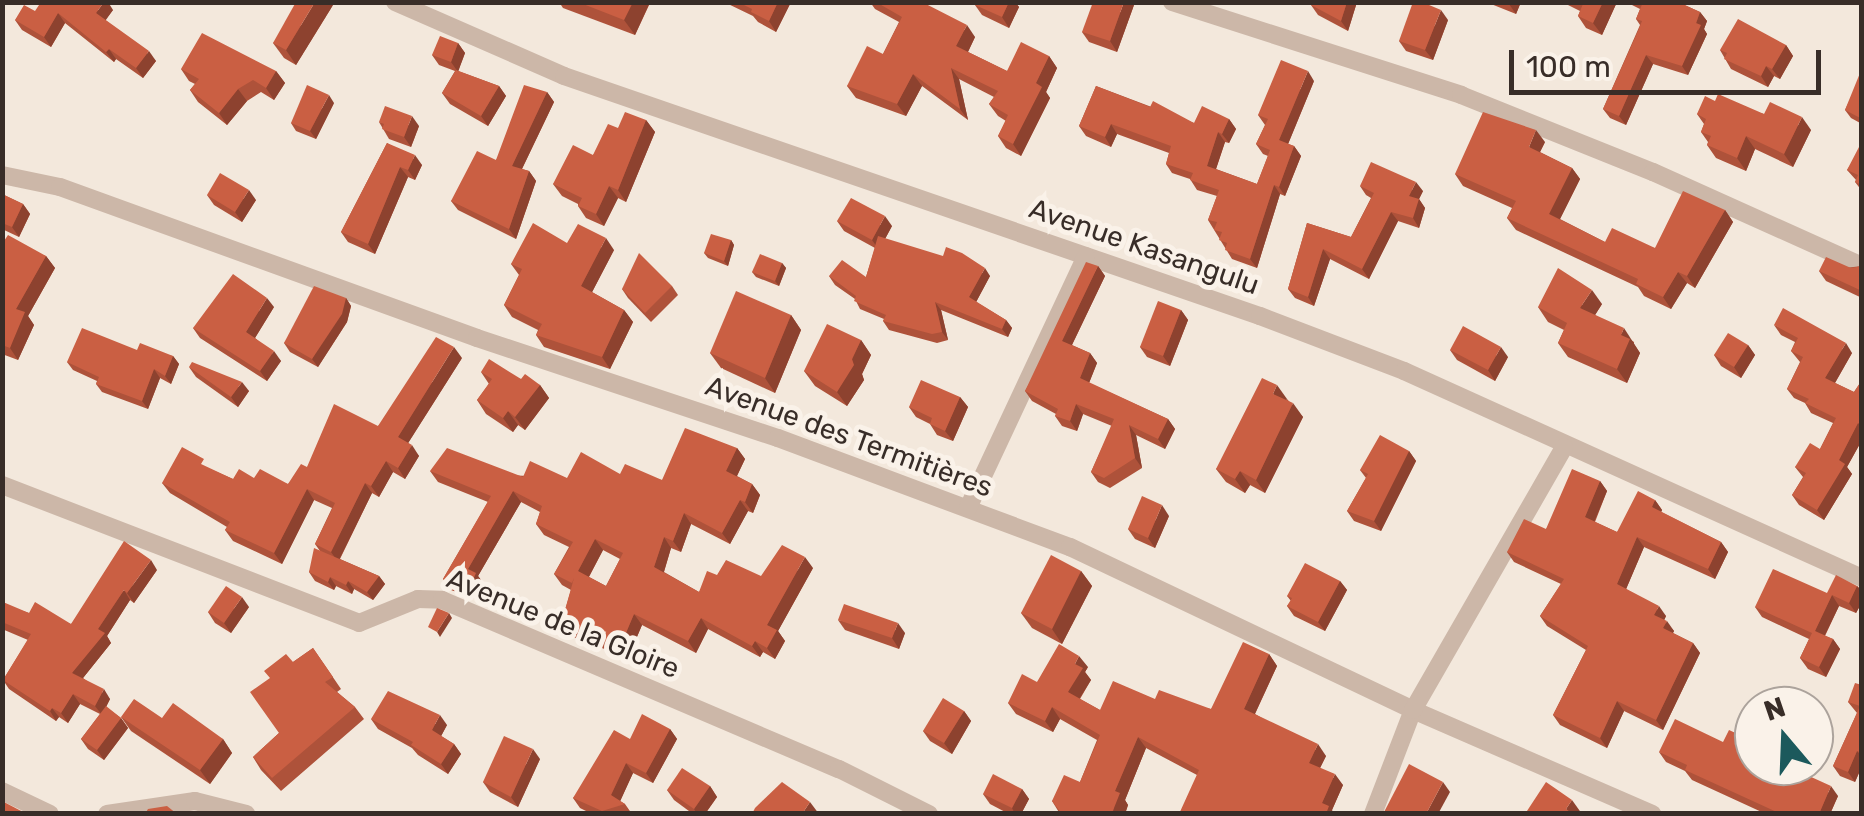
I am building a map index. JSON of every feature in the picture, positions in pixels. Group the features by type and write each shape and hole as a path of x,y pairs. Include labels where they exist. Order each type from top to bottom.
{"street":[{"name":"Avenue Kasangulu","path":"395,2 564,76 1086,256 1404,372 1862,578"},
{"path":"1172,2 1461,95 1653,172 1862,266"},
{"name":"Avenue des Termitières","path":"2,174 60,187 477,338 778,438 968,508 1157,586 1413,710 1652,814"},
{"path":"968,508 1086,256"},
{"path":"1372,814 1413,710 1564,447"},
{"name":"Avenue de la Gloire","path":"2,485 359,624 418,599 442,600 839,769 929,814"},
{"path":"2,791 50,814"},
{"path":"107,814 195,801 246,814"}],"building":[{"path":"41,2 104,2 96,13 149,51 136,68 109,49 106,52 58,13 44,37 15,20 24,5 35,11"},
{"path":"296,2 315,2 286,50 273,43"},
{"path":"578,2 633,2 624,20"},
{"path":"738,2 778,2 769,21"},
{"path":"876,2 922,2 967,25 956,46 1007,71 1021,42 1049,56 1036,83 1042,87 1013,144 998,136 1008,115 989,104 998,91 951,68 960,109 913,74 897,104 847,86 867,46 883,54 902,17"},
{"path":"1009,2 1002,17 975,5"},
{"path":"1093,2 1124,2 1110,41 1082,32"},
{"path":"1347,2 1341,21 1311,5"},
{"path":"1413,2 1441,10 1425,50 1399,41"},
{"path":"1580,2 1603,2 1593,23 1578,16 1583,4"},
{"path":"1643,2 1678,2 1700,12 1696,23 1701,25 1682,66 1646,55 1619,116 1603,109 1642,21 1636,19"},
{"path":"1738,19 1786,45 1772,69 1766,66 1761,76 1724,59 1727,53 1720,50"},
{"path":"202,33 276,71 266,88 253,80 238,89 219,113 190,90 199,79 181,69"},
{"path":"440,36 458,43 451,62 432,55"},
{"path":"1281,60 1308,71 1279,140 1294,146 1279,187 1274,185 1250,259 1225,250 1227,243 1219,240 1222,232 1214,230 1217,222 1208,220 1219,190 1190,180 1193,173 1166,164 1171,146 1111,124 1105,137 1079,126 1096,86 1150,107 1153,101 1194,123 1202,106 1229,119 1222,134 1218,132 1207,166 1257,184 1270,150 1256,144 1268,119 1258,115"},
{"path":"456,70 499,86 481,116 442,93"},
{"path":"1862,74 1862,119 1845,110"},
{"path":"307,85 329,95 310,131 291,123"},
{"path":"524,85 547,92 512,166 529,171 509,229 451,201 477,151 496,160"},
{"path":"1718,94 1764,114 1770,102 1802,117 1784,154 1746,136 1737,158 1707,145 1711,136 1701,132 1706,119 1697,114 1705,96 1715,101"},
{"path":"385,106 412,116 404,137 382,129 384,124 379,122"},
{"path":"625,112 646,120 618,190 609,186 596,214 578,206 582,198 553,184 573,145 593,155 608,124 618,128"},
{"path":"1483,112 1536,130 1529,147 1572,168 1549,214 1605,242 1612,228 1655,248 1683,191 1725,210 1687,276 1678,272 1663,297 1636,284 1638,279 1507,218 1516,201 1455,174"},
{"path":"387,143 415,155 408,170 400,167 368,244 341,232"},
{"path":"1859,147 1862,185 1855,182 1858,175 1847,170"},
{"path":"1371,162 1416,182 1409,196 1419,199 1413,218 1391,212 1362,269 1323,249 1308,297 1288,289 1307,223 1351,237 1374,193 1360,186"},
{"path":"220,173 249,190 235,212 207,195"},
{"path":"2,194 23,204 12,227 2,223"},
{"path":"851,198 885,216 872,240 837,221"},
{"path":"533,223 567,243 578,224 606,238 581,286 624,310 602,357 536,335 542,324 504,305 522,269 511,264"},
{"path":"711,234 731,240 724,261 704,253"},
{"path":"8,235 46,256 16,309 25,312 10,348 2,345 2,244"},
{"path":"878,236 943,256 946,247 985,268 969,297 1006,320 1002,329 935,302 942,332 932,334 883,321 886,315 854,301 856,296 829,276 842,260 866,277"},
{"path":"639,253 672,286 645,313 622,289"},
{"path":"760,254 782,263 775,281 752,272"},
{"path":"1826,257 1851,268 1862,266 1862,291 1819,271"},
{"path":"1086,262 1098,266 1062,341 1090,353 1080,378 1168,419 1158,439 1129,425 1135,458 1104,478 1091,472 1114,419 1076,404 1070,421 1055,416 1058,409 1025,391"},
{"path":"1558,268 1592,290 1580,308 1624,328 1621,335 1630,339 1617,369 1558,343 1567,323 1538,307"},
{"path":"233,274 267,298 246,332 274,351 260,371 193,328"},
{"path":"314,286 346,298 342,314 312,359 284,343"},
{"path":"736,291 791,315 765,378 710,353"},
{"path":"1158,301 1181,310 1163,356 1140,347"},
{"path":"1783,308 1846,343 1825,378 1854,392 1862,380 1862,425 1858,423 1839,460 1845,464 1817,510 1792,495 1806,473 1795,467 1810,443 1820,449 1836,418 1787,389 1803,357 1791,351 1798,338 1774,325"},
{"path":"827,324 861,340 852,359 854,365 837,392 804,371"},
{"path":"1463,326 1501,347 1488,370 1450,350"},
{"path":"82,328 137,350 140,343 173,356 165,376 154,369 142,401 96,384 99,377 67,362"},
{"path":"1728,333 1748,345 1734,367 1714,355"},
{"path":"436,337 454,347 398,437 412,445 398,468 386,461 371,486 365,483 331,552 315,544 335,503 307,489 274,553 225,530 230,522 162,483 182,447 204,459 201,464 233,479 239,469 254,478 260,469 288,484 301,464 307,467 334,404 378,426"},
{"path":"489,359 521,379 525,374 540,385 515,417 508,411 503,418 477,400 492,379 481,372"},
{"path":"192,362 242,382 231,397 189,367"},
{"path":"1262,378 1277,385 1273,394 1293,403 1256,480 1240,471 1235,479 1216,469"},
{"path":"921,380 960,397 945,431 930,424 932,418 909,407"},
{"path":"685,428 737,448 726,471 752,484 745,502 740,500 722,533 684,513 673,541 664,537 654,567 699,592 707,571 717,575 726,560 761,576 782,545 805,557 767,625 777,630 767,648 755,641 752,646 701,618 688,641 634,614 620,647 561,624 574,578 572,583 554,574 573,542 536,524 542,506 513,491 468,569 476,573 469,589 443,579 491,496 430,471 447,448 523,477 530,461 567,478 581,452 620,474 625,464 662,480","holes":["595,539 623,553 606,586 578,571"]},
{"path":"1380,435 1409,451 1374,521 1347,511 1368,474 1360,470"},
{"path":"1572,469 1600,481 1585,517 1617,532 1638,491 1655,500 1652,507 1721,542 1708,569 1637,537 1617,584 1659,606 1654,615 1667,621 1663,628 1693,643 1656,720 1617,701 1600,738 1553,715 1588,646 1540,616 1564,579 1507,552 1524,519 1546,529"},
{"path":"1142,496 1162,505 1148,538 1128,529"},
{"path":"124,541 151,560 127,593 124,590 98,629 105,633 72,673 104,689 95,706 73,694 61,713 52,708 50,711 3,680 31,634 2,622 2,604 29,613 35,602 71,624"},
{"path":"314,548 379,576 367,592 348,581 346,585 330,577 328,582 309,572"},
{"path":"1051,555 1081,571 1052,629 1021,613"},
{"path":"1305,563 1340,581 1318,622 1287,606 1292,598 1287,596"},
{"path":"1773,569 1827,593 1836,575 1857,586 1849,603 1832,595 1815,631 1833,639 1819,667 1800,658 1812,633 1755,607"},
{"path":"226,586 242,597 224,623 208,612"},
{"path":"844,604 898,623 892,638 838,620"},
{"path":"437,608 449,613 437,632 428,627"},
{"path":"1243,642 1269,654 1244,709 1318,744 1309,763 1335,774 1322,803 1329,806 1326,814 1179,814 1199,770 1138,737 1115,791 1120,793 1112,813 1062,814 1052,801 1064,775 1080,782 1100,735 1052,707 1045,721 1008,703 1022,674 1037,682 1059,644 1079,656 1075,664 1083,668 1068,692 1100,710 1113,681 1155,699 1159,690 1211,709"},
{"path":"313,648 333,677 325,682 355,707 272,778 253,757 279,733 250,692 270,678 264,671 286,654 293,662"},
{"path":"1855,683 1862,685 1862,753 1857,751 1848,772 1834,764 1860,706 1848,702"},
{"path":"388,691 440,715 432,730 454,744 441,764 411,745 413,742 371,719"},
{"path":"943,698 964,711 944,743 923,731"},
{"path":"134,699 162,718 173,703 223,739 200,770 121,717"},
{"path":"106,706 121,718 97,750 81,739"},
{"path":"642,714 670,729 646,773 626,763 611,795 625,804 602,811 573,798 614,730 630,739"},
{"path":"1675,719 1723,742 1729,730 1734,732 1734,786 1831,786 1819,814 1781,814 1685,770 1687,765 1659,752"},
{"path":"504,736 533,749 511,797 483,782"},
{"path":"1409,764 1443,782 1426,814 1383,814"},
{"path":"682,768 710,786 694,809 667,790"},
{"path":"993,774 1022,789 1012,808 983,794"},
{"path":"782,782 810,802 802,814 752,814 755,808"},
{"path":"1546,782 1572,800 1566,809 1573,814 1525,814"},
{"path":"2,801 27,814 2,814"},
{"path":"167,806 177,814 145,814 148,809"}]}
